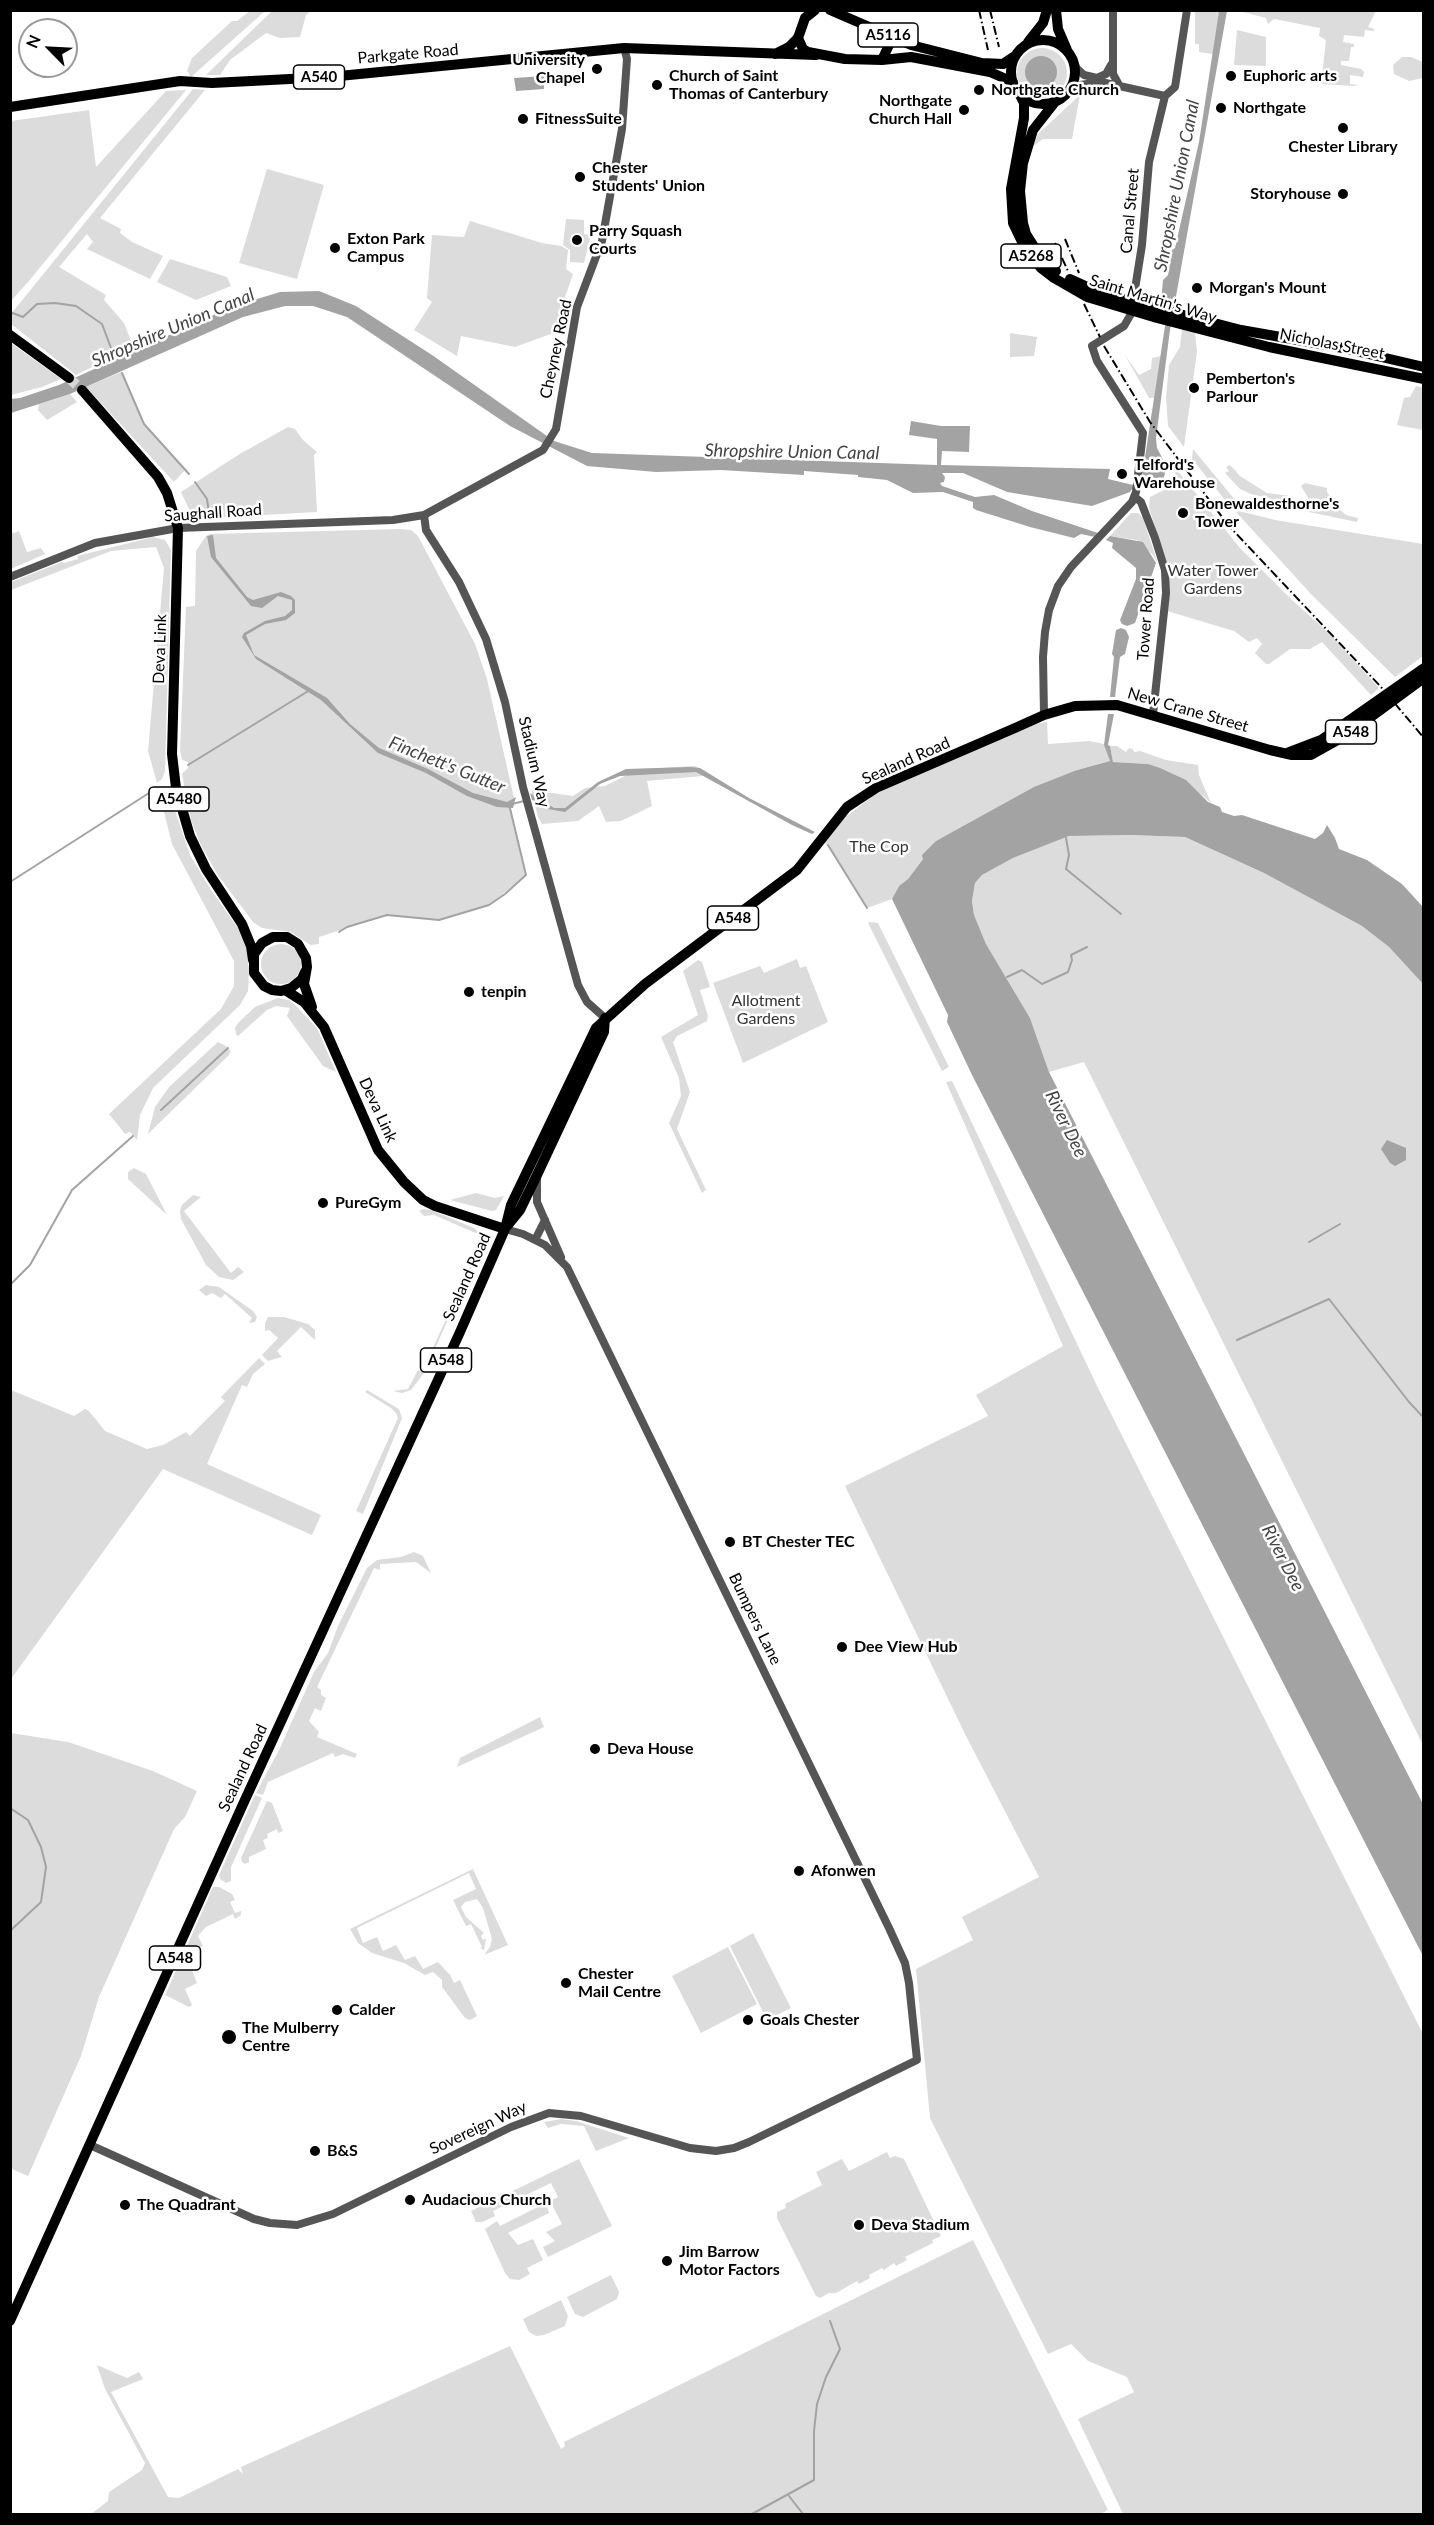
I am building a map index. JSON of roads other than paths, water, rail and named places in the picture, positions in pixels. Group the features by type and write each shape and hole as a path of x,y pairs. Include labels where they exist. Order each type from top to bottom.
{"main road":[{"path":"775,54 789,47 798,38 804,14 815,10"},
{"name":"A5116","path":"830,10 911,45 982,63 1003,64 1016,56"},
{"name":"A5268","path":"1016,87 1012,64 1023,46 1043,23 1047,10"},
{"path":"1056,10 1058,29 1074,66 1073,83 1069,91"},
{"name":"A5116","path":"882,60 889,45 889,35"},
{"path":"798,38 803,49 817,55"},
{"path":"1023,46 1041,40 1051,41 1067,51"},
{"name":"Parkgate Road","path":"10,107 180,81 212,82 329,77 624,48 817,55"},
{"name":"A5116","path":"817,55 845,59 882,60 911,57 940,61 990,72 1016,87"},
{"path":"1016,87 1033,102 1055,102"},
{"name":"Saint Martin's Way","path":"1016,87 1024,102 1024,118 1014,163 1011,205 1015,229 1032,258 1054,278 1087,297 1195,322"},
{"name":"A5268","path":"1055,102 1069,91"},
{"name":"Saint Martin's Way","path":"1055,102 1033,130 1023,163 1021,209 1026,234 1041,258 1062,275 1103,294 1238,334"},
{"name":"Nicholas Street","path":"1238,334 1343,348 1424,367"},
{"name":"Nicholas Street","path":"1238,334 1424,379"},
{"path":"10,335 69,378"},
{"name":"Deva Link","path":"82,390 158,477 167,493 178,528 172,735 176,788 190,836 206,869 242,924 251,946 253,960"},
{"name":"A548","path":"1287,753 1321,740 1424,668"},
{"name":"New Crane Street","path":"1044,715 1076,706 1111,704 1301,756 1319,751 1345,736 1424,678"},
{"name":"Sealand Road","path":"10,2321 505,1228 511,1205 596,1028 645,984 797,870 847,807 876,788 1044,715"},
{"name":"Deva Link","path":"242,924 267,939"},
{"name":"A5480","path":"267,939 287,937 298,944 306,958 306,972"},
{"path":"253,960 257,948 267,939"},
{"name":"A5480","path":"253,960 254,973 264,986 272,990 285,990"},
{"path":"285,990 297,984 306,972"},
{"name":"Deva Link","path":"306,972 304,984 312,1010"},
{"name":"Deva Link","path":"285,990 295,995 312,1010 324,1027 378,1150 389,1166 423,1200 448,1211 505,1228"},
{"name":"Sealand Road","path":"505,1228 520,1210 537,1175 604,1032 605,1018"}],"street":[{"path":"1113,10 1113,74 1119,85"},
{"name":"Canal Street","path":"1135,494 1143,434 1097,361 1094,345 1114,335 1124,326 1131,314 1143,238 1149,162 1166,96 1175,87 1187,10"},
{"name":"Cheyney Road","path":"424,515 470,492 543,450 555,432 577,307 602,241 615,171 627,59 624,48"},
{"path":"1074,66 1079,72 1090,77 1105,75 1113,59"},
{"path":"1069,91 1087,83 1119,85 1166,96"},
{"path":"1044,715 1043,657 1049,610 1058,586 1071,567 1108,528 1135,494"},
{"name":"Tower Road","path":"1135,494 1140,500 1165,570 1166,593 1153,714"},
{"name":"Saughall Road","path":"10,577 95,543 178,528 393,520 424,515"},
{"name":"Stadium Way","path":"424,515 426,530 459,582 486,639 505,702 523,787 578,985 587,1002 605,1018"},
{"path":"537,1175 537,1202 562,1261"},
{"path":"535,1240 545,1220"},
{"name":"Bumpers Lane","path":"505,1228 545,1245 562,1261 889,1928 904,1963 909,1983 917,2060"},
{"name":"Sovereign Way","path":"90,2145 254,2219 270,2223 297,2224 333,2214 511,2127 549,2113 581,2116 690,2148 716,2151 734,2148 749,2142 917,2060"}],"water":[{"path":"1219,11 1227,11 1170,330 1156,438 1157,448 1167,467 1163,480 1092,506 1007,492 963,473 942,473 945,477 944,482 940,483 942,486 975,497 994,495 1032,511 1098,533 1095,537 1081,534 1074,538 1030,527 976,510 973,508 973,502 943,492 913,493 887,480 858,477 858,475 804,471 804,475 721,470 656,472 587,466 510,426 347,317 313,306 285,306 243,317 70,394 11,413 10,399 59,385 231,307 280,292 319,291 356,306 432,355 554,441 592,453 937,465 937,439 909,435 911,421 941,426 970,426 969,452 942,451 941,465 1110,469 1108,479 1133,485 1142,477 1165,326 1161,302 1163,280 1168,275 1199,142"},
{"path":"1041,56 1052,61 1057,72 1052,83 1041,88 1030,83 1025,72 1030,61"},
{"path":"544,76 544,89 516,91 514,78"},
{"path":"213,535 216,558 247,597 253,600 281,592 295,600 295,613 286,620 265,624 246,635 254,655 327,698 350,724 379,748 428,769 473,793 507,802 516,797 513,808 497,807 467,796 426,773 378,753 321,700 256,659 242,637 244,633 265,621 285,616 292,610 292,600 278,596 262,608 251,606 211,557 207,536"},
{"path":"1110,536 1143,542 1156,563 1135,623 1127,626 1120,620 1136,579 1136,568 1112,548 1113,543 1106,540"},
{"path":"1121,628 1126,630 1129,637 1125,654 1120,657 1115,697 1110,697 1114,657 1112,654 1116,630"},
{"name":"River Dee","path":"1108,714 1114,714 1108,745 1113,762 1148,764 1160,768 1186,780 1208,802 1220,807 1222,812 1234,816 1242,815 1315,839 1323,833 1327,825 1339,849 1367,860 1402,884 1423,907 1423,984 1389,947 1362,926 1264,873 1185,837 1069,836 1013,858 982,875 975,883 972,901 974,915 986,944 1030,1018 1049,1072 1423,1804 1423,1956 972,1075 947,1022 948,1015 892,899 899,886 908,879 923,859 922,855 936,841 1034,787 1077,770 1110,761 1104,745"},
{"path":"700,768 749,798 815,832 812,834 792,825 696,772 620,776 600,784 565,812 548,809 532,800 530,793 554,808 565,808 598,782 626,769"},
{"path":"1387,1140 1406,1148 1406,1160 1395,1166 1390,1163 1381,1149"}],"waterway":[{"name":"Finchett's Gutter","path":"10,312 23,317 37,304 55,303 76,306 102,324 114,356"},
{"name":"Finchett's Gutter","path":"122,373 144,424 189,474"},
{"name":"Finchett's Gutter","path":"195,482 207,499 210,520"},
{"path":"188,765 310,690"},
{"path":"10,882 149,793"},
{"name":"Finchett's Gutter","path":"512,804 524,801"},
{"path":"339,932 347,927 387,915 439,920 489,905 505,894 526,875 509,804"},
{"path":"1066,838 1069,855 1066,869 1121,914"},
{"name":"Finchett's Gutter","path":"828,845 867,908"},
{"path":"1007,977 1022,970 1042,984 1068,972 1072,960 1071,955 1087,947"},
{"path":"161,1110 228,1048"},
{"path":"10,1285 30,1265 72,1190 133,1136"},
{"path":"1309,1242 1340,1224"},
{"path":"1237,1340 1329,1299 1424,1418"},
{"path":"10,1808 28,1820 41,1847 46,1867 41,1902 10,1931"},
{"path":"752,2514 814,2480 814,2431 817,2404 826,2377 840,2349 830,2321"},
{"path":"789,2496 803,2514"}],"tunnel":[{"path":"69,378 82,390"}],"railway":[{"path":"979,10 988,50"},
{"path":"990,10 999,47"},
{"path":"1065,239 1079,273"},
{"path":"1055,243 1068,271"},
{"path":"1084,304 1100,337"},
{"path":"1104,346 1150,422 1229,526 1381,687 1424,738"}],"place":[{"name":"University Chapel","path":"597,69"},
{"name":"Euphoric arts","path":"1231,76"},
{"name":"Church of Saint Thomas of Canterbury","path":"657,85"},
{"name":"Northgate Church","path":"979,90"},
{"name":"Northgate","path":"1221,108"},
{"name":"Northgate Church Hall","path":"964,110"},
{"name":"FitnessSuite","path":"523,119"},
{"name":"Chester Library","path":"1343,128"},
{"name":"Chester Students' Union","path":"580,177"},
{"name":"Storyhouse","path":"1343,194"},
{"name":"Parry Squash Courts","path":"577,240"},
{"name":"Exton Park Campus","path":"335,248"},
{"name":"Morgan's Mount","path":"1197,288"},
{"name":"Pemberton's Parlour","path":"1194,388"},
{"name":"Telford's Warehouse","path":"1122,474"},
{"name":"Bonewaldesthorne's Tower","path":"1183,513"},
{"name":"tenpin","path":"469,992"},
{"name":"PureGym","path":"323,1203"},
{"name":"BT Chester TEC","path":"730,1542"},
{"name":"Dee View Hub","path":"842,1647"},
{"name":"Deva House","path":"595,1749"},
{"name":"Afonwen","path":"799,1871"},
{"name":"Chester Mail Centre","path":"566,1983"},
{"name":"Calder","path":"337,2010"},
{"name":"Goals Chester","path":"748,2020"},
{"name":"The Mulberry Centre","path":"229,2037"},
{"name":"B&S","path":"315,2151"},
{"name":"Audacious Church","path":"410,2200"},
{"name":"The Quadrant","path":"125,2205"},
{"name":"Deva Stadium","path":"859,2225"},
{"name":"Jim Barrow Motor Factors","path":"667,2261"}],"water label":[{"name":"Shropshire Union Canal","path":"1177,186"},
{"name":"Shropshire Union Canal","path":"173,328"},
{"name":"Shropshire Union Canal","path":"792,452"}],"park label":[{"name":"Water Tower Gardens","path":"1213,580"},
{"name":"The Cop","path":"879,847"},
{"name":"Allotment Gardens","path":"766,1010"}]}
